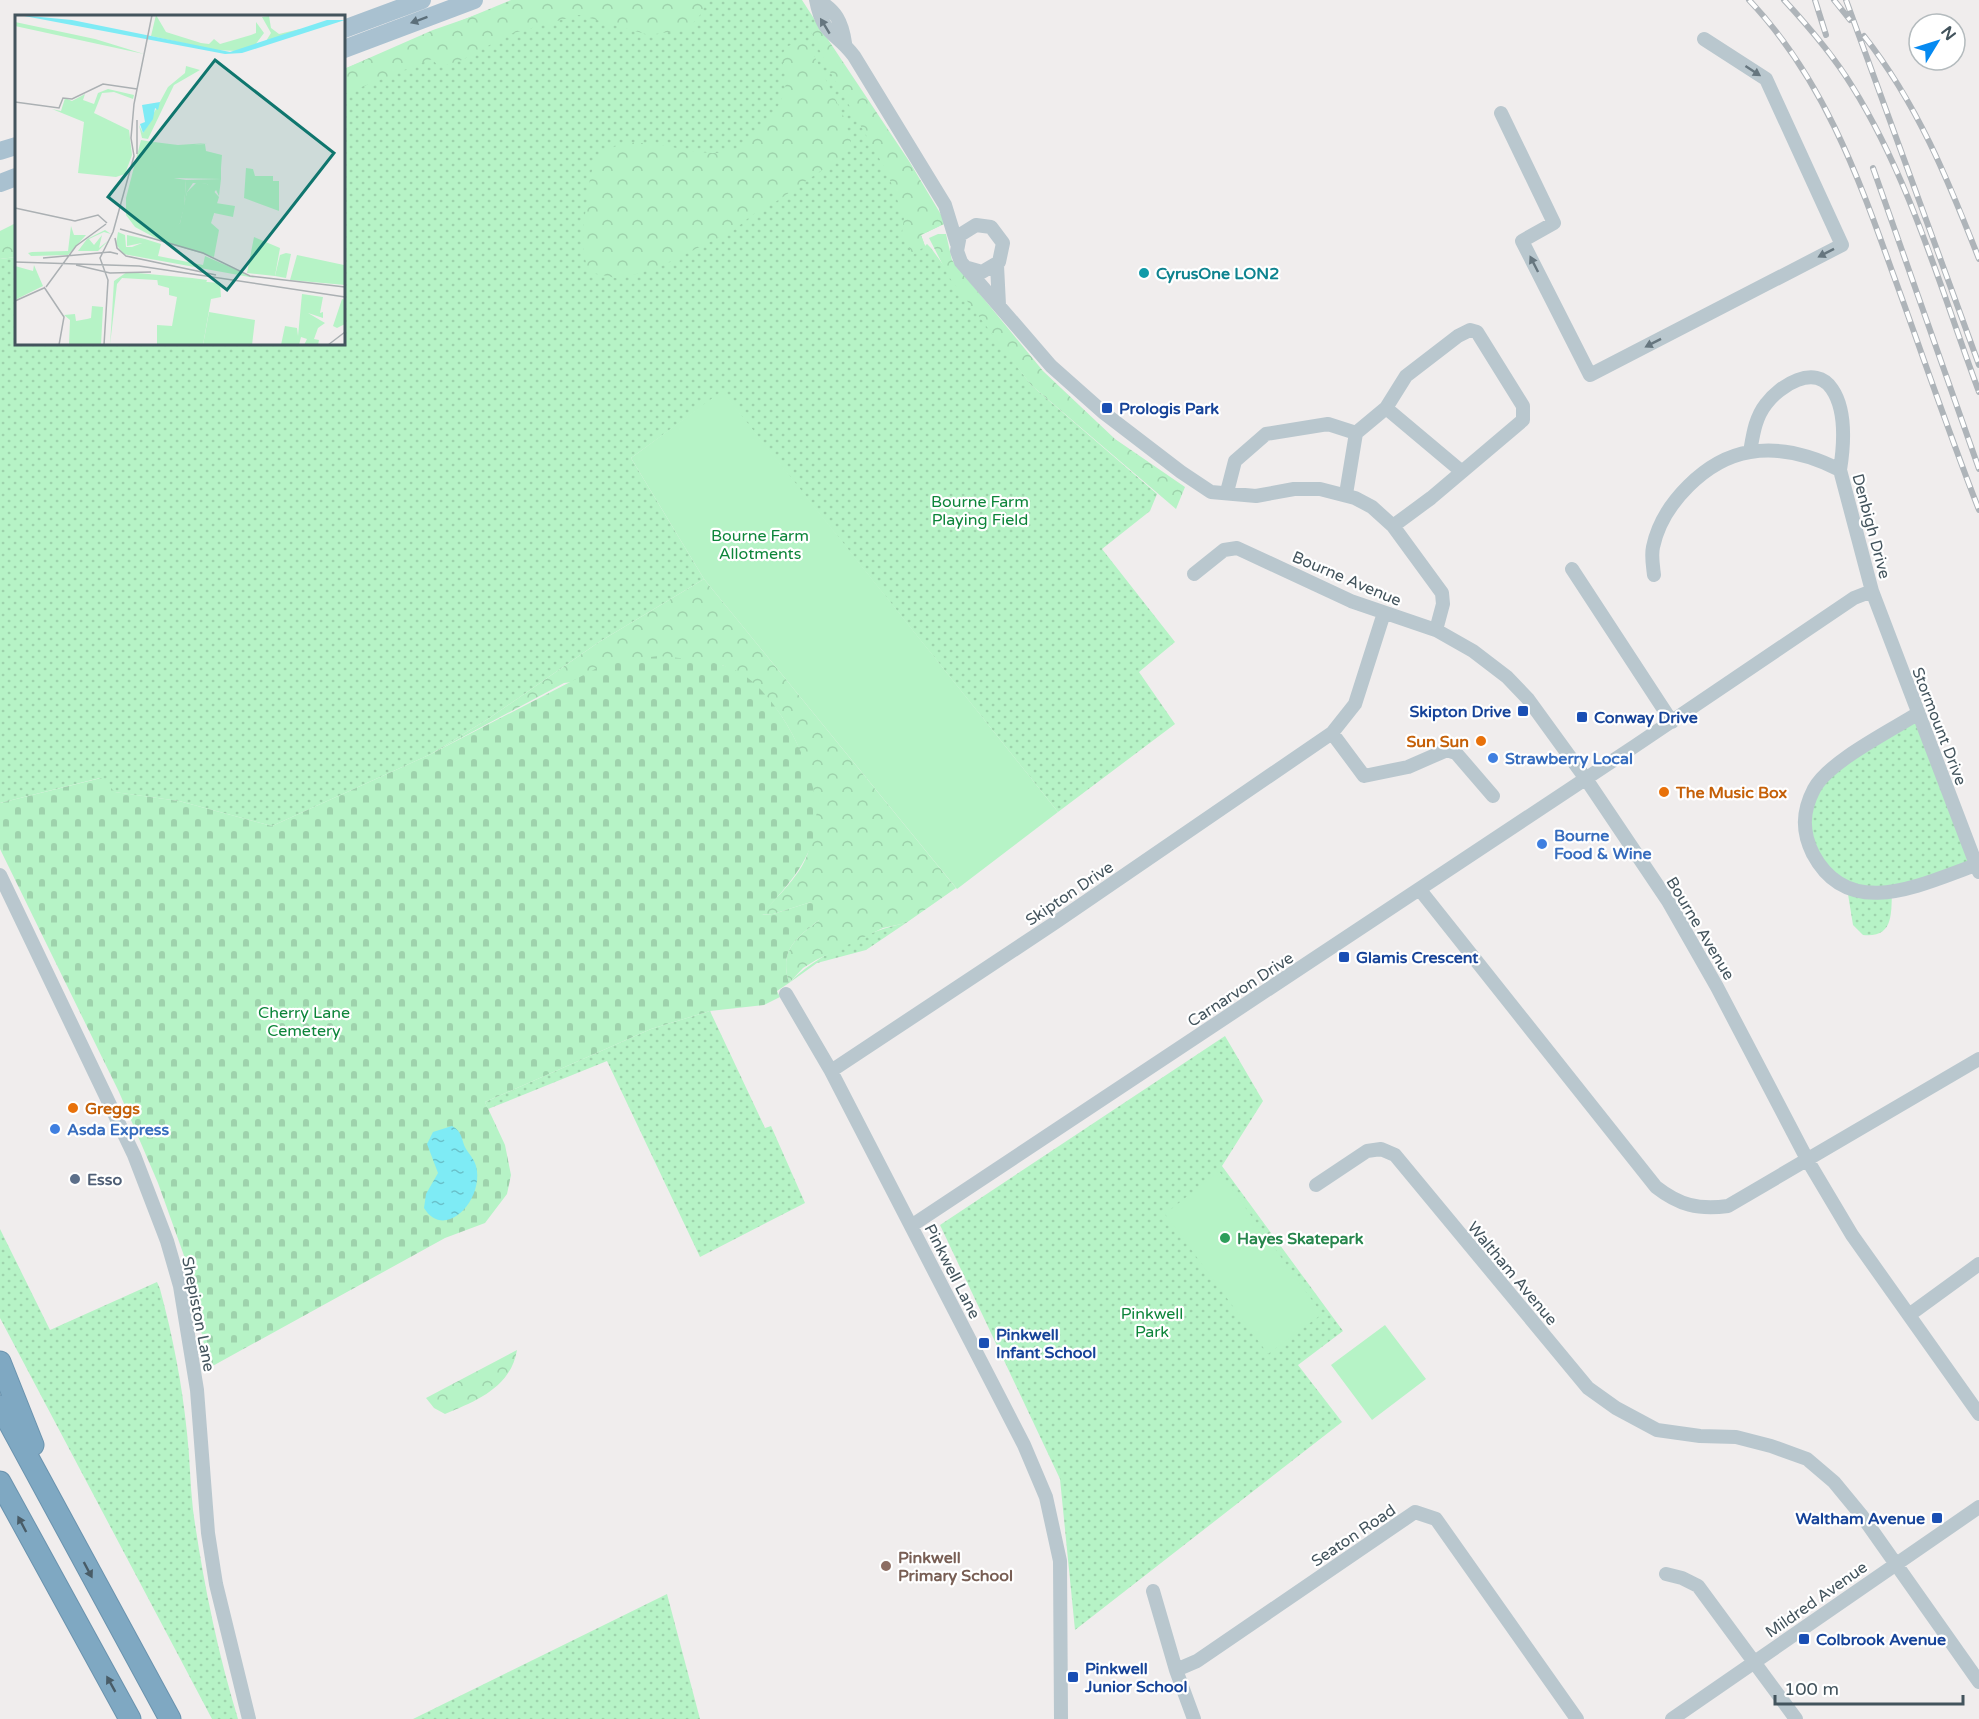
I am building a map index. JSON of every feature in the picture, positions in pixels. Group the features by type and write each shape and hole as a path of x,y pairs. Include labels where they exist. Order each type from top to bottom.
{"highway":[{"path":"0,1362 60,1519"},
{"path":"0,1406 170,1719"},
{"path":"0,1482 130,1719"}],"main road":[{"path":"345,29 422,0"},
{"path":"345,49 474,0"},
{"path":"0,151 15,146"},
{"path":"0,183 15,177"}],"street":[{"path":"817,0 831,8 842,25 845,43 945,205 968,228"},
{"path":"1501,113 1554,223 1522,241 1590,375 1842,245 1766,79 1704,39"},
{"path":"945,205 959,258 1051,366 1104,413 1211,492 1256,496 1294,489 1320,489 1351,496 1372,507 1393,526 1442,593 1443,604 1436,630"},
{"path":"957,244 968,228 983,224 991,227 1001,236 1004,249 997,265 999,305"},
{"path":"968,268 982,272 997,265"},
{"path":"1351,496 1356,433 1386,408 1406,376 1458,336 1470,330 1478,332 1523,406 1523,420 1431,498 1393,526"},
{"name":"Denbigh Drive","path":"1750,452 1756,422 1766,403 1792,381 1806,377 1819,379 1832,388 1839,409 1843,450 1840,470 1872,591"},
{"path":"1386,408 1461,471"},
{"path":"1227,492 1236,461 1266,434 1328,424 1356,433"},
{"name":"Denbigh Drive","path":"1654,575 1652,549 1664,516 1678,495 1709,468 1750,452 1789,453 1817,458 1840,470"},
{"name":"Bourne Avenue","path":"1194,574 1224,550 1237,548 1351,601 1436,630 1473,651 1507,677 1528,699 1586,779 1668,901 1717,987 1808,1161 1852,1235 1979,1414"},
{"path":"1572,568 1672,722"},
{"path":"1586,779 1854,598 1872,591"},
{"name":"Stormount Drive","path":"1872,591 1978,869"},
{"name":"Skipton Drive","path":"831,1071 1066,916 1332,733 1355,704 1384,613"},
{"path":"1917,714 1837,764 1814,788 1804,818 1805,839 1820,868 1847,888 1872,895 1911,888 1978,869"},
{"path":"1332,733 1364,776 1408,766 1447,750 1456,753 1492,796"},
{"name":"Carnarvon Drive","path":"911,1226 1586,779"},
{"name":"Shepiston Lane","path":"0,875 134,1155 177,1275 197,1390 208,1533 223,1613 249,1719"},
{"path":"1420,890 1656,1187 1673,1200 1709,1209 1728,1206 1979,1059"},
{"name":"Pinkwell Lane","path":"786,994 831,1071 1024,1445 1046,1497 1060,1561 1061,1719"},
{"name":"Waltham Avenue","path":"1316,1185 1366,1151 1381,1149 1395,1155 1588,1388 1657,1430 1700,1436 1736,1437 1807,1459 1834,1482 1862,1516 1979,1682"},
{"path":"1909,1315 1979,1264"},
{"name":"Mildred Avenue","path":"1672,1719 1979,1507"},
{"name":"Seaton Road","path":"1176,1670 1197,1661 1416,1512 1436,1519 1577,1719"},
{"path":"1666,1574 1683,1578 1698,1586 1796,1719"},
{"path":"1153,1591 1176,1670 1194,1719"}],"green space":[{"name":"Bourne Farm Playing Field","path":"511,0 802,0 946,223 921,235 925,246 927,244 931,248 1031,385 1157,494 1150,511 1102,549 1175,642 1139,672 1175,724 1058,812 722,392 631,458 704,579 599,642 488,719 431,754 272,826 179,801 114,792 100,778 0,803 0,259 15,257 15,345 345,345 345,69"},
{"path":"519,0 707,0 700,15 688,29 649,35 579,15 510,34 462,60 439,67 432,59 345,94 345,69 433,30"},
{"path":"815,20 909,161 946,223 921,235 925,246 913,255 902,233 904,218 887,172 829,70 811,32"},
{"path":"800,41 808,43 843,115 851,142 841,157 774,203 752,215 734,230 661,266 620,279 589,272 584,255 584,228 591,174 600,157 620,145 637,143 707,153 724,152 739,147 765,125 775,112 786,85 781,57 786,47"},
{"path":"15,224 15,257 0,259 0,231"},
{"path":"938,234 946,234 952,260 1043,371 1115,439 1185,487 1176,509 1031,385 949,277 929,238"},
{"name":"Bourne Farm Allotments","path":"722,391 1058,812 957,889 704,579 631,458"},
{"path":"704,579 956,888 906,923 883,928 816,960 803,968 789,983 786,971 788,953 797,939 819,920 811,902 773,914 760,915 789,885 806,858 813,823 812,796 806,768 796,742 782,717 765,696 745,678 722,665 564,683 431,754 488,719 599,642"},
{"name":"Cherry Lane Cemetery","path":"659,656 720,664 739,672 755,684 785,721 807,766 816,811 812,843 794,876 761,915 773,914 811,902 819,908 819,920 797,939 788,953 786,971 789,983 777,991 780,997 764,1005 710,1011 651,1029 485,1102 505,1145 511,1175 507,1194 485,1223 445,1238 209,1368 187,1264 158,1183 119,1092 0,849 0,803 101,778 115,792 179,801 272,826 431,754 601,666 624,660"},
{"path":"1917,714 1976,865 1892,891 1891,916 1886,928 1880,933 1863,935 1853,925 1847,888 1805,839 1814,788"},
{"path":"906,923 866,950 817,963 789,983 813,963 843,946 891,926"},
{"path":"710,1011 765,1128 771,1126 805,1203 700,1257 607,1061 488,1109 485,1102 651,1029"},
{"name":"Pinkwell Park","path":"1225,1036 1263,1101 1222,1166 1343,1331 1298,1365 1342,1422 1075,1630 1060,1479 940,1225"},
{"name":"Hayes Skatepark","path":"1219,1171 1322,1314 1268,1354 1165,1214"},
{"path":"0,1229 50,1330 157,1282 180,1379 193,1510 201,1563 217,1641 238,1719 212,1719 0,1318"},
{"path":"1385,1325 1426,1379 1372,1420 1331,1365"},
{"path":"517,1350 508,1374 500,1383 469,1404 445,1414 434,1408 426,1398"},
{"path":"667,1594 700,1719 413,1719"}],"water":[{"path":"452,1126 460,1134 474,1161 477,1179 475,1191 469,1203 452,1218 442,1220 433,1217 424,1208 426,1194 438,1173 427,1144 433,1132"}],"railway":[{"path":"1749,0 1775,30 1797,61 1817,94 1851,162 1979,510"},
{"path":"1784,0 1837,63 1873,122 1908,197 1979,392"},
{"path":"1815,0 1826,35"},
{"path":"1834,0 1850,20"},
{"path":"1846,0 1979,365"},
{"path":"1864,36 1916,115 1943,171 1979,259"},
{"path":"1873,168 1979,469"}],"place":[{"name":"CyrusOne LON2","path":"1144,273"},
{"name":"Prologis Park","path":"1107,408"},
{"name":"Skipton Drive","path":"1523,711"},
{"name":"Conway Drive","path":"1582,717"},
{"name":"Sun Sun","path":"1481,741"},
{"name":"Strawberry Local","path":"1493,758"},
{"name":"The Music Box","path":"1664,792"},
{"name":"Bourne Food & Wine","path":"1542,844"},
{"name":"Glamis Crescent","path":"1344,957"},
{"name":"Greggs","path":"73,1108"},
{"name":"Asda Express","path":"55,1129"},
{"name":"Esso","path":"75,1179"},
{"name":"Hayes Skatepark","path":"1225,1238"},
{"name":"Pinkwell Infant School","path":"984,1343"},
{"name":"Waltham Avenue","path":"1937,1518"},
{"name":"Pinkwell Primary School","path":"886,1566"},
{"name":"Colbrook Avenue","path":"1804,1639"},
{"name":"Pinkwell Junior School","path":"1073,1677"}]}
